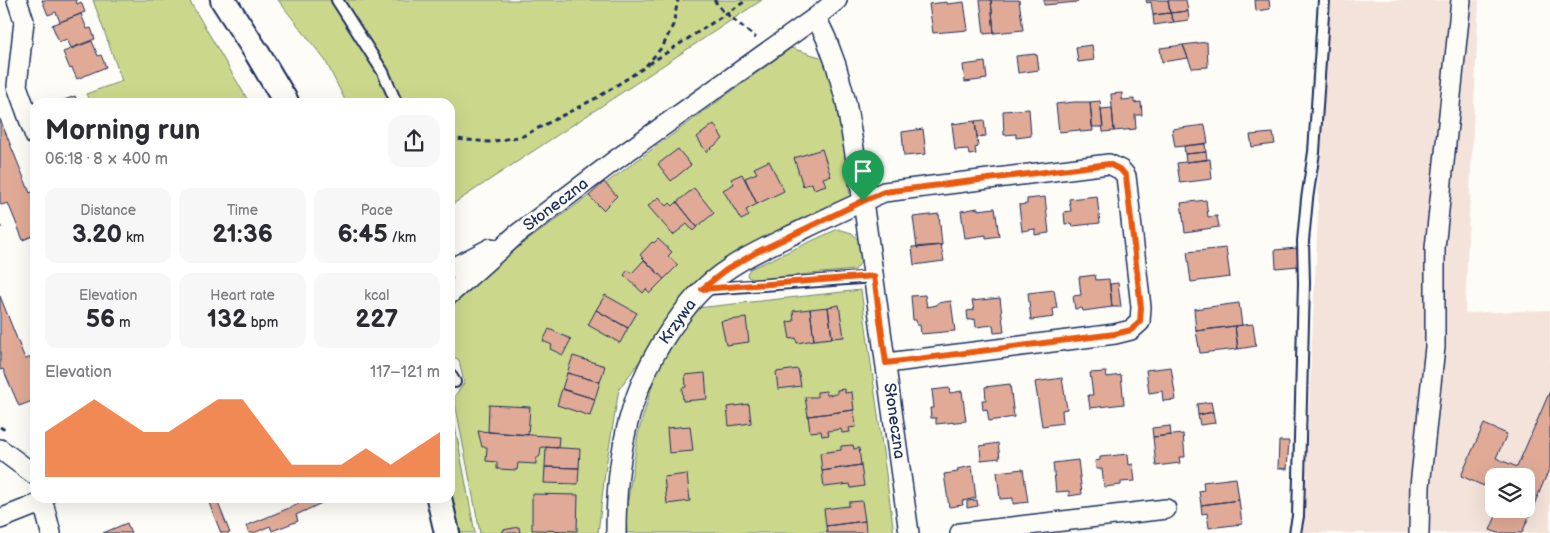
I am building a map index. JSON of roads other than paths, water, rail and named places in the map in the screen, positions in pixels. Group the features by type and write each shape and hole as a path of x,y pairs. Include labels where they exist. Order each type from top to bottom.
{"street":[{"path":"17,0 24,21 9,86 30,126"},
{"path":"223,0 258,53 284,98"},
{"name":"Słoneczna","path":"455,290 516,235 614,161 837,0"},
{"path":"1419,533 1420,486 1434,347 1435,248 1461,0"},
{"name":"Słoneczna","path":"816,17 833,56 846,102 874,276 909,533"},
{"name":"Krzywa","path":"616,533 619,465 626,428 636,394 667,333 702,289 726,270 757,252 884,192 1109,164 1121,170 1126,176 1141,308 1140,322 1131,330 1115,334 886,363"},
{"name":"Słoneczna","path":"455,266 516,235"},
{"path":"0,449 30,470"},
{"path":"0,519 35,503"},
{"path":"43,503 51,533"},
{"path":"440,503 447,533"},
{"path":"960,533 1166,509"}],"lane":[{"path":"337,0 383,72 394,98"},
{"path":"1295,533 1298,516 1304,283 1303,241 1314,152 1324,0"},
{"path":"702,289 874,276"}]}
